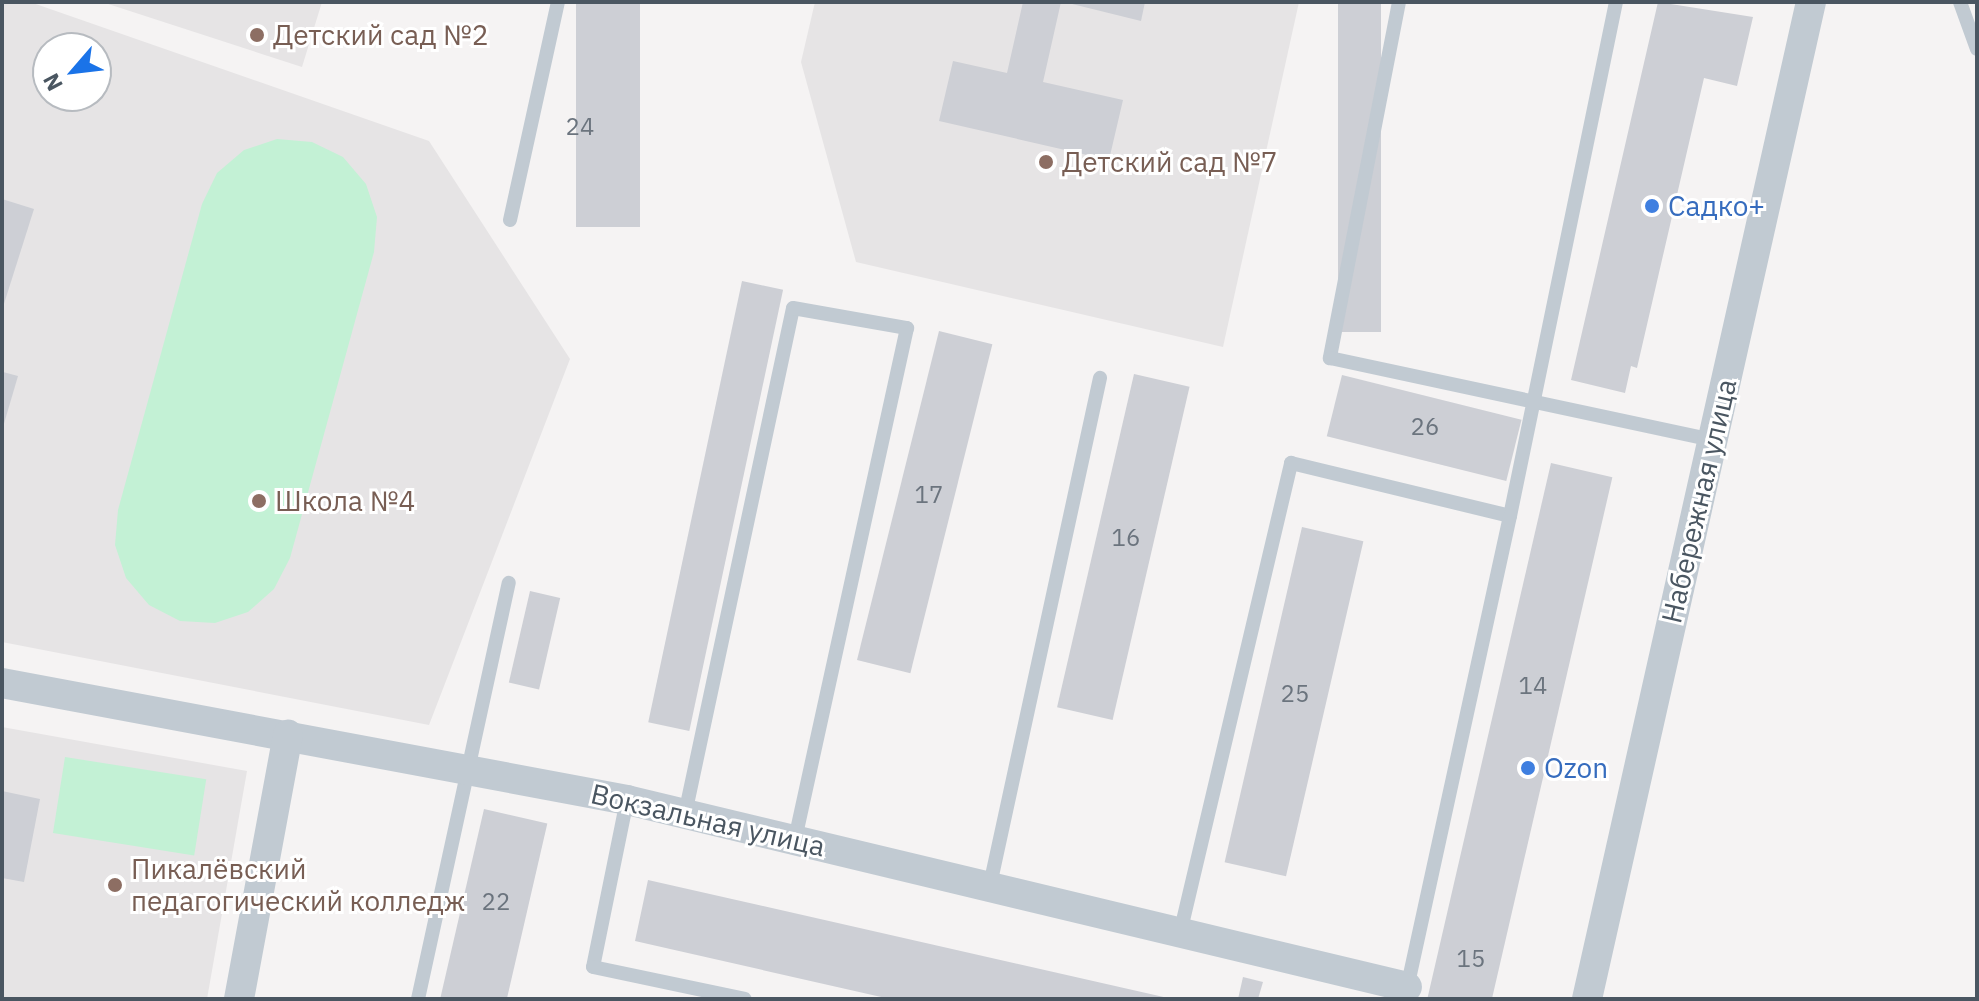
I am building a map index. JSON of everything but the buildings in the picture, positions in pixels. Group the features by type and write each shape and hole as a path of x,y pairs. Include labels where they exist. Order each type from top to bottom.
{"street":[{"name":"Набережная улица","path":"1587,999 1811,2"},
{"name":"Вокзальная улица","path":"2,683 288,734 627,800 1181,929 1406,993"},
{"path":"239,999 288,734"}],"lane":[{"path":"510,220 558,2"},
{"path":"1399,2 1330,358 1532,407 1713,440"},
{"path":"1406,993 1510,516 1616,2"},
{"path":"1960,2 1977,49"},
{"path":"685,814 793,308 907,328 795,839"},
{"path":"990,885 1100,378"},
{"path":"1181,929 1291,463 1510,516"},
{"path":"418,999 509,583"},
{"path":"627,800 593,967 745,999"}],"shaded area":[{"name":"Школа №4","path":"2,2 30,2 429,141 570,359 429,725 2,642"},
{"name":"Детский сад №2","path":"102,2 322,2 302,67"},
{"name":"Детский сад №7","path":"815,2 1299,2 1223,347 856,262 801,62"},
{"name":"Пикалёвский педагогический колледж","path":"2,727 247,771 207,999 2,999"}],"green space":[{"path":"277,139 312,142 343,157 366,184 377,217 374,252 290,558 274,589 248,612 215,623 180,621 149,605 126,578 115,545 118,510 202,204 217,173 244,150"},
{"path":"65,757 206,779 194,855 53,833"}],"place":[{"name":"Детский сад №2","path":"257,35"},
{"name":"Детский сад №7","path":"1046,162"},
{"name":"Садко+","path":"1652,206"},
{"name":"Школа №4","path":"259,501"},
{"name":"Ozon","path":"1528,768"},
{"name":"Пикалёвский педагогический колледж","path":"115,885"}]}
